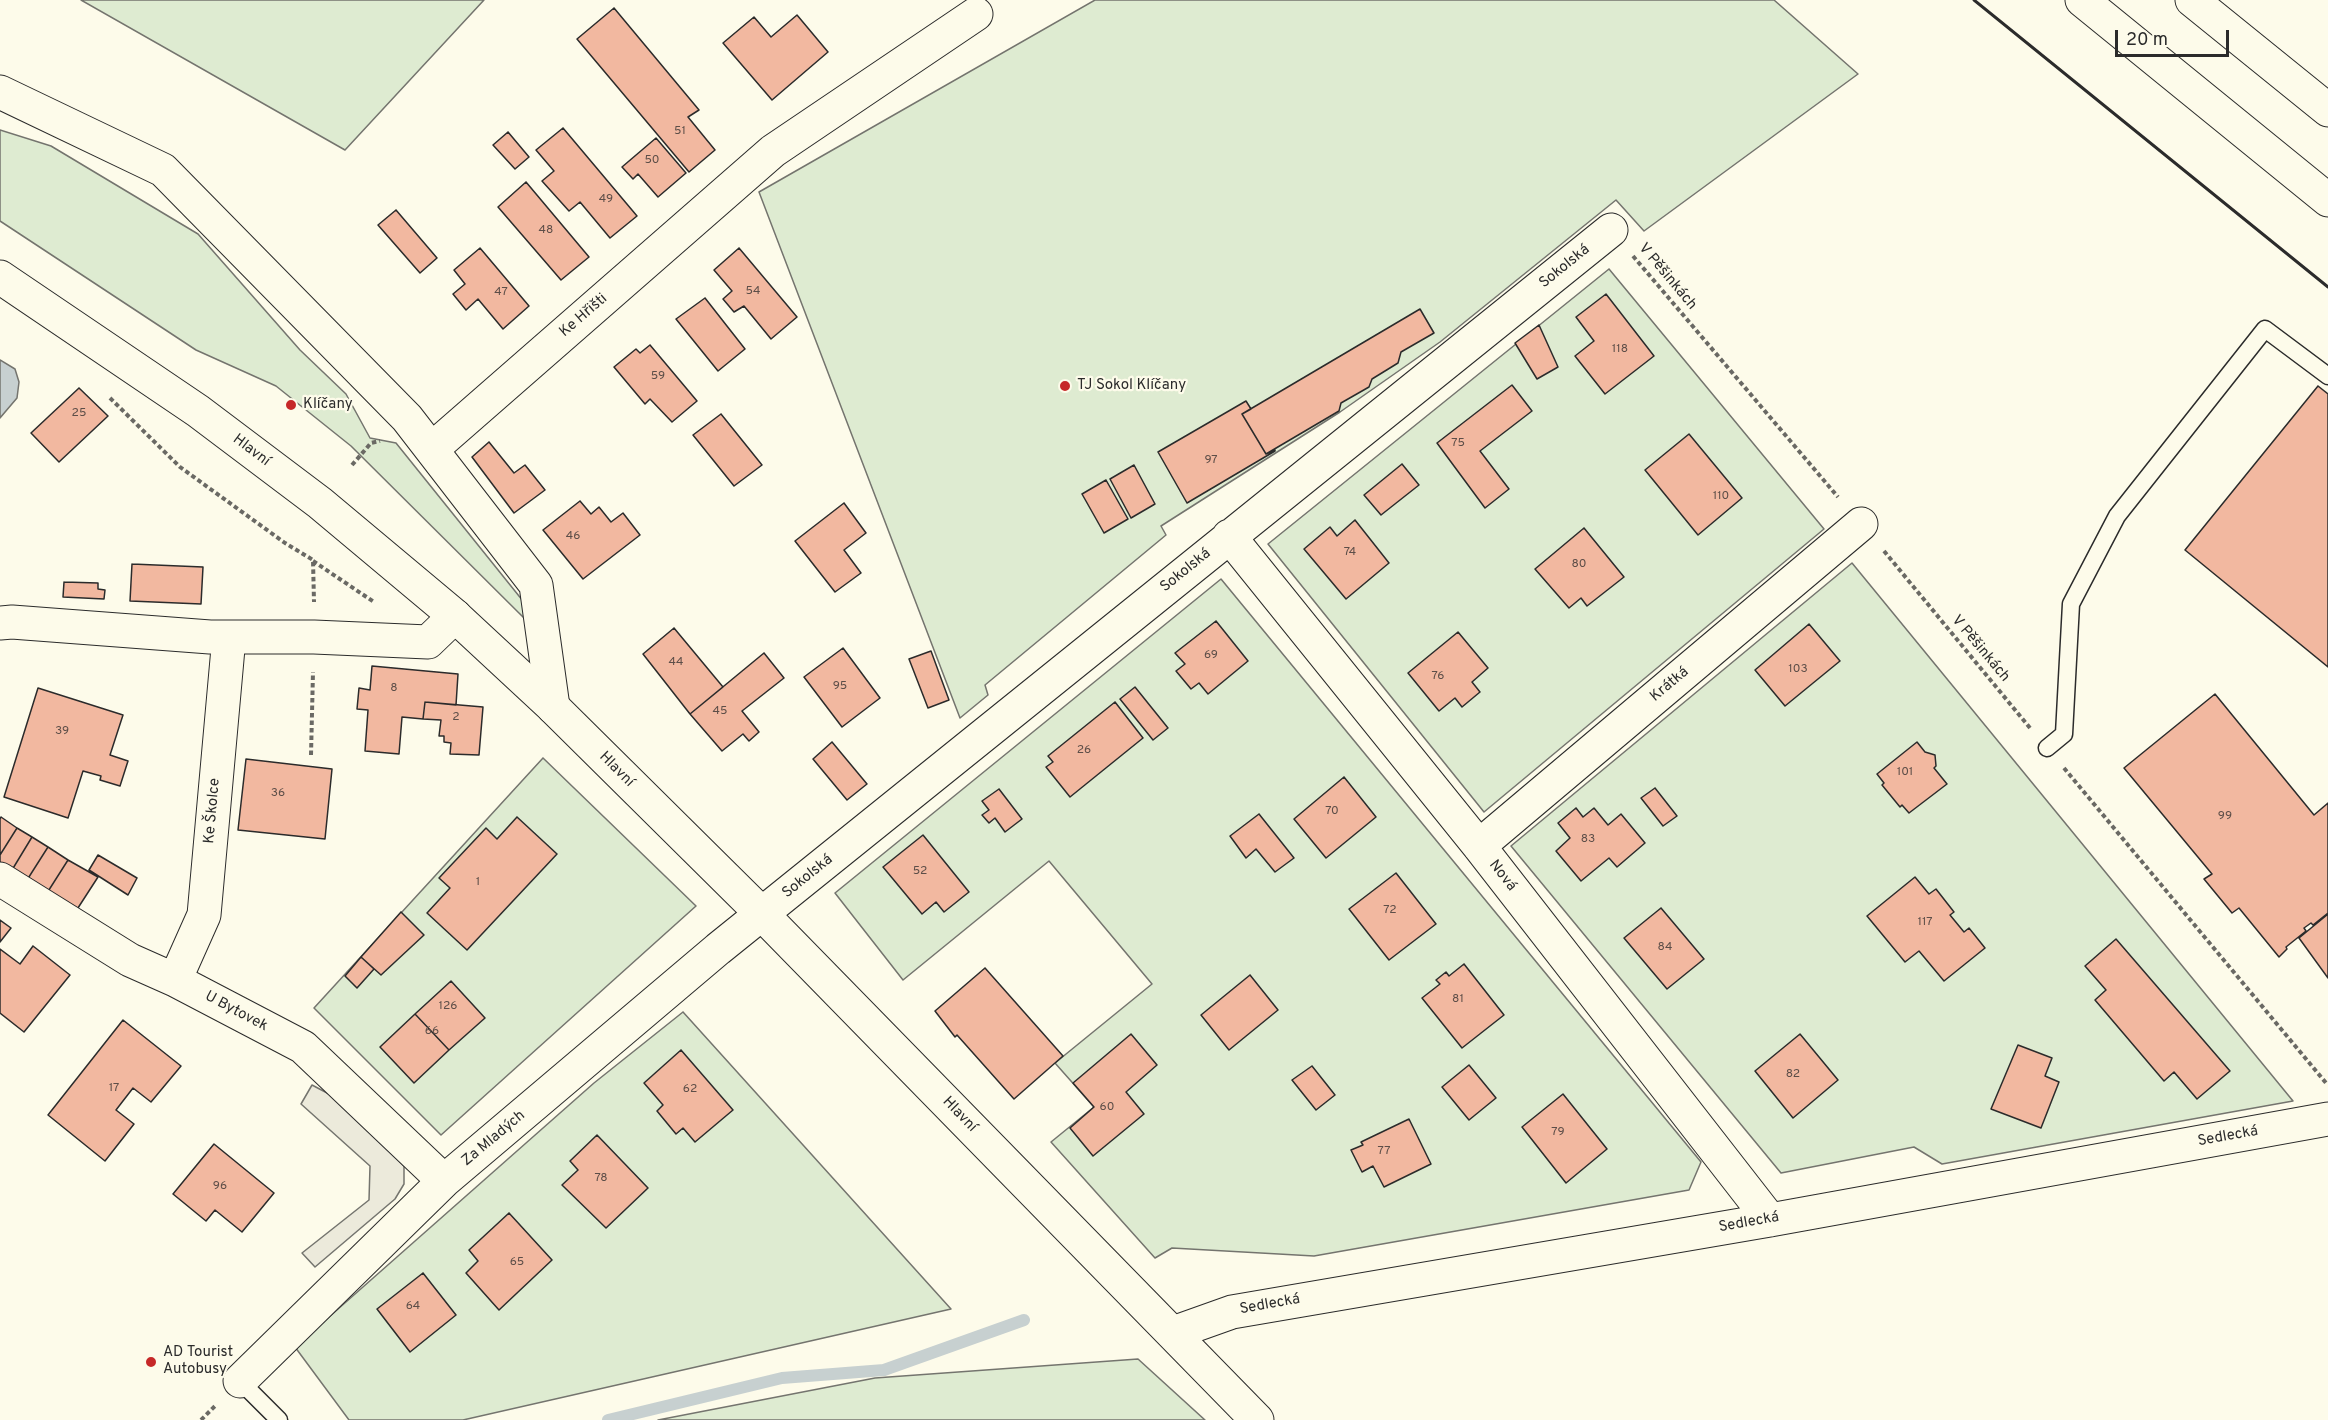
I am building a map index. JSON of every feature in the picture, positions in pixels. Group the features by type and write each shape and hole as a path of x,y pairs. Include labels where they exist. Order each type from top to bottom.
{"main road":[{"path":"2082,0 2328,200"},
{"path":"2192,0 2328,110"},
{"name":"Ke Hřišti","path":"432,449 773,151 976,14"},
{"path":"0,92 163,170 407,418 536,585 553,707"},
{"name":"Sokolská","path":"762,914 1611,230"},
{"name":"Hlavní","path":"0,277 198,411 320,503 455,616 553,707 762,914 1257,1420"},
{"name":"Krátká","path":"1479,846 1861,524"},
{"name":"Nová","path":"1229,536 1479,846 1770,1220"},
{"path":"0,623 229,637 314,637 428,642 455,616"},
{"name":"Ke Školce","path":"175,980 204,915 229,637"},
{"name":"U Bytovek","path":"0,879 130,960 175,980 303,1047 444,1181"},
{"name":"Za Mladých","path":"240,1381 444,1181 762,914"},
{"name":"Sedlecká","path":"1173,1334 1232,1312 1770,1220 2328,1119"}],"lane":[{"path":"2047,748 2064,734 2072,604 2117,516 2265,329 2328,376"},
{"path":"240,1381 279,1420"}],"path":[{"name":"V Pěšinkách","path":"1611,230 1861,524 2328,1086"},
{"path":"108,396 180,467 285,543"}],"green space":[{"path":"81,0 484,0 345,150"},
{"path":"1095,0 1774,0 1858,74 1644,231 1616,200 1440,342 1340,412 1161,526 1166,535 985,685 988,695 960,718 759,192"},
{"path":"0,130 51,146 198,234 300,350 346,394 370,438 396,443 527,606 524,618 351,446 276,386 196,350 0,221"},
{"path":"1609,269 1824,529 1484,812 1268,544"},
{"path":"1852,563 2293,1101 1942,1164 1914,1147 1781,1173 1511,846"},
{"path":"1221,579 1701,1162 1689,1190 1314,1256 1172,1248 1155,1258 1051,1142 1094,1107 1055,1063 1152,984 1049,861 903,980 835,893"},
{"path":"543,758 696,906 441,1135 314,1008"},
{"path":"683,1012 951,1309 463,1420 349,1420 295,1347 594,1083"},
{"path":"1138,1359 1205,1420 658,1420 875,1378"}],"shaded area":[{"path":"0,360 15,369 19,382 17,398 0,418"},
{"path":"312,1085 329,1094 378,1138 404,1166 404,1184 395,1199 315,1267 302,1253 369,1200 370,1166 301,1104"}],"building":[{"path":"614,8 699,110 688,117 715,150 689,172 577,39"},
{"path":"797,15 828,52 772,100 723,43 754,17 771,37"},
{"path":"563,128 637,216 610,238 580,202 569,211 542,181 554,171 536,150"},
{"path":"508,132 529,157 515,169 493,145"},
{"path":"656,138 686,173 658,197 638,174 633,179 622,167"},
{"path":"526,182 589,257 561,280 498,207"},
{"path":"396,210 437,258 420,273 378,225"},
{"path":"480,248 529,306 503,329 478,299 466,310 453,294 465,284 454,270"},
{"path":"739,248 797,317 771,339 744,306 734,312 723,299 732,291 714,270"},
{"path":"1606,294 1654,356 1605,394 1575,356 1594,341 1576,317"},
{"path":"705,298 745,349 718,371 676,319"},
{"path":"1420,309 1434,333 1401,352 1398,363 1372,379 1369,387 1341,403 1339,411 1266,454 1242,414"},
{"path":"1539,325 1558,367 1537,379 1515,343"},
{"path":"650,345 697,401 672,422 650,399 645,404 614,367 636,349 640,353"},
{"path":"1512,385 1532,411 1480,451 1509,489 1485,508 1437,443"},
{"path":"2318,386 2328,394 2328,667 2185,550"},
{"path":"79,388 108,416 59,462 31,433"},
{"path":"1246,401 1251,409 1242,414 1266,454 1275,451 1187,503 1158,452"},
{"path":"721,414 762,465 734,486 693,435"},
{"path":"1689,434 1742,498 1698,535 1645,470"},
{"path":"489,442 514,473 525,465 545,490 514,513 472,457"},
{"path":"1402,464 1419,485 1381,515 1364,495"},
{"path":"1134,465 1155,504 1131,518 1110,479"},
{"path":"1106,480 1128,519 1104,533 1082,494"},
{"path":"580,501 591,514 599,507 611,522 623,513 640,535 583,579 543,530"},
{"path":"844,503 866,533 844,550 861,573 835,592 795,541"},
{"path":"1355,520 1389,563 1346,599 1304,549 1330,527 1337,536"},
{"path":"1584,528 1624,577 1587,606 1581,598 1569,608 1535,569"},
{"path":"132,564 203,567 201,604 130,601"},
{"path":"64,582 98,583 98,589 105,590 104,599 63,597"},
{"path":"1216,621 1248,661 1208,694 1199,683 1191,689 1176,671 1185,664 1175,653"},
{"path":"1809,624 1840,661 1785,706 1755,670"},
{"path":"674,628 723,687 690,714 643,654"},
{"path":"1458,632 1488,668 1472,682 1480,692 1462,707 1455,698 1439,711 1408,673"},
{"path":"843,648 880,698 842,727 804,677"},
{"path":"931,651 949,700 928,708 909,659"},
{"path":"764,653 784,678 742,711 759,732 749,741 743,734 722,751 690,714"},
{"path":"372,666 458,674 456,705 425,702 423,719 402,717 399,754 365,751 368,710 357,709 359,688 370,690"},
{"path":"1135,687 1168,728 1153,740 1120,699"},
{"path":"38,688 123,715 110,755 128,761 120,786 100,780 101,776 83,771 68,818 4,797"},
{"path":"2215,694 2314,815 2328,803 2328,913 2313,925 2311,923 2304,928 2306,931 2286,947 2287,949 2279,957 2239,908 2232,913 2204,879 2212,874 2124,768"},
{"path":"425,702 483,707 479,755 450,754 451,743 444,742 444,736 439,736 441,720 423,719"},
{"path":"1115,702 1143,738 1070,797 1046,767 1053,762 1048,756"},
{"path":"832,742 867,784 847,800 813,759"},
{"path":"1917,742 1925,752 1935,755 1936,766 1934,768 1947,784 1909,813 1902,805 1900,807 1882,785 1884,783 1877,774"},
{"path":"246,759 332,769 325,839 238,830"},
{"path":"1344,777 1376,817 1326,858 1294,819"},
{"path":"1655,788 1677,816 1663,826 1641,798"},
{"path":"999,789 1022,819 1005,832 995,818 989,823 982,815 989,810 982,801"},
{"path":"1576,808 1583,817 1594,808 1608,825 1621,814 1645,843 1617,867 1609,858 1581,881 1556,851 1570,838 1558,823"},
{"path":"1259,814 1294,858 1275,872 1256,849 1246,858 1230,836"},
{"path":"1,817 17,828 0,855 0,819"},
{"path":"517,817 557,854 467,950 427,913 450,888 439,878 486,828 497,839"},
{"path":"17,828 32,837 12,870 0,862 0,855"},
{"path":"923,835 969,892 944,912 936,902 922,914 883,867"},
{"path":"32,837 48,847 27,880 12,870"},
{"path":"48,847 68,860 47,893 27,880"},
{"path":"98,855 137,878 128,895 89,870"},
{"path":"68,860 98,877 76,911 47,893"},
{"path":"1396,873 1436,924 1389,960 1349,909"},
{"path":"1915,877 1929,894 1936,889 1954,912 1950,915 1964,932 1969,928 1985,948 1944,981 1919,951 1905,962 1867,916"},
{"path":"1661,908 1704,959 1667,989 1624,938"},
{"path":"401,912 424,935 381,975 361,957"},
{"path":"2328,914 2328,978 2299,938"},
{"path":"0,920 11,928 0,942"},
{"path":"2116,939 2230,1071 2197,1099 2174,1072 2164,1081 2095,1000 2106,990 2085,966"},
{"path":"33,946 70,975 24,1032 0,1013 0,949 20,964"},
{"path":"361,957 374,969 357,988 345,976"},
{"path":"1464,964 1504,1015 1462,1048 1422,998 1440,984 1436,980 1446,972 1449,976"},
{"path":"985,968 1063,1056 1014,1099 957,1035 955,1037 935,1011"},
{"path":"1250,975 1278,1010 1229,1050 1201,1015"},
{"path":"451,981 485,1018 449,1050 415,1014"},
{"path":"415,1014 449,1050 414,1083 380,1047"},
{"path":"123,1020 181,1066 151,1102 133,1088 116,1110 134,1124 105,1161 48,1115"},
{"path":"1131,1034 1157,1065 1126,1092 1144,1114 1093,1156 1070,1128 1094,1107 1073,1083"},
{"path":"1800,1034 1838,1080 1793,1118 1755,1071"},
{"path":"2018,1045 2052,1058 2045,1076 2059,1082 2041,1128 1991,1109"},
{"path":"681,1050 733,1110 695,1142 683,1128 676,1134 657,1111 663,1105 644,1083"},
{"path":"1469,1065 1496,1098 1469,1120 1442,1087"},
{"path":"1312,1066 1335,1095 1316,1110 1292,1080"},
{"path":"1563,1094 1607,1149 1566,1183 1522,1127"},
{"path":"1409,1119 1431,1164 1384,1187 1373,1166 1362,1172 1351,1150 1363,1145 1361,1142"},
{"path":"597,1135 648,1188 606,1228 562,1185 578,1170 570,1161"},
{"path":"214,1144 274,1193 242,1232 215,1210 206,1221 173,1194"},
{"path":"509,1213 552,1260 499,1310 466,1273 478,1261 469,1250"},
{"path":"423,1273 456,1315 410,1352 377,1309"}],"waterway":[{"path":"608,1420 782,1378 884,1370 1024,1320"}],"wall":[{"path":"1974,0 2328,287"}],"place":[{"name":"TJ Sokol Klíčany","path":"1065,386"},
{"name":"Klíčany","path":"291,405"},
{"name":"AD Tourist Autobusy","path":"151,1362"}]}
